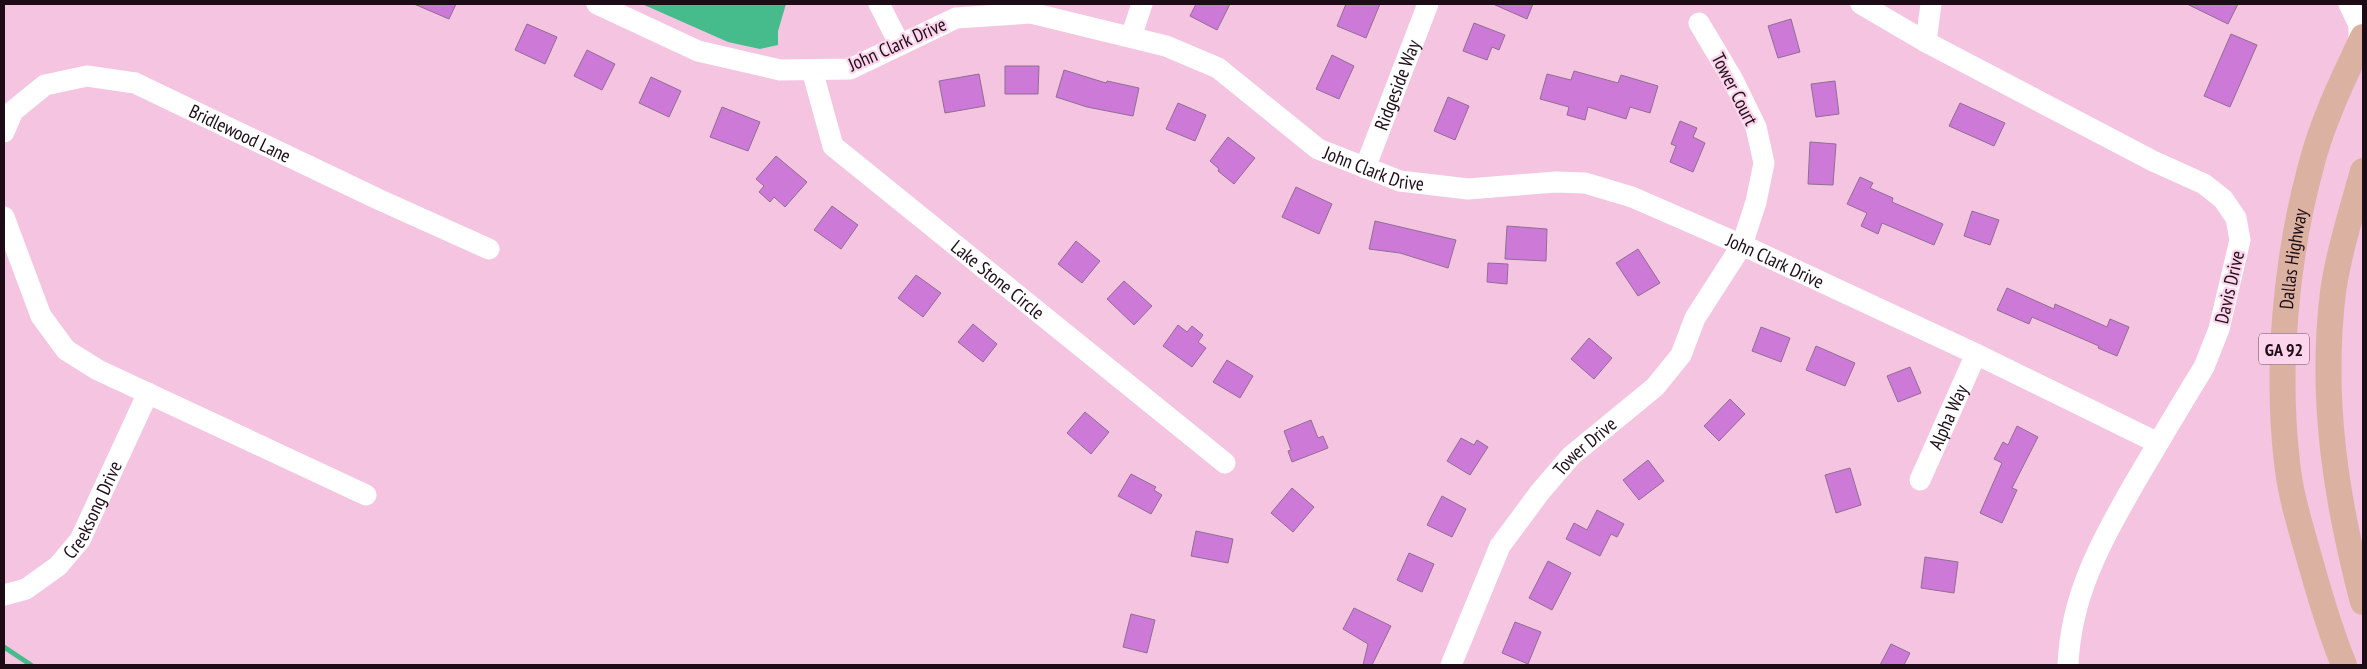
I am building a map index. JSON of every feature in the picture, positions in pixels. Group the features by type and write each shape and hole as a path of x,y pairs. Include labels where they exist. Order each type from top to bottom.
{"main road":[{"name":"Dallas Highway","path":"2344,665 2317,585 2299,520 2287,463 2284,365 2289,276 2310,169 2346,73 2361,41"},
{"name":"GA 92","path":"2363,171 2343,239 2333,292 2328,387 2334,465 2344,527 2363,602"}],"street":[{"name":"John Clark Drive","path":"597,4 698,51 780,70 850,69 956,18 1032,13 1166,46 1218,68 1318,149 1365,168 1400,181 1468,189 1556,182 1585,183 1632,197 1742,245 1976,354 2158,443"},
{"path":"879,4 900,45"},
{"path":"1131,37 1142,4"},
{"name":"Ridgeside Way","path":"1365,168 1428,4"},
{"name":"Davis Drive","path":"1861,4 1926,42 2153,161 2204,184 2223,199 2236,218 2240,240 2214,345 2204,366 2104,535 2089,568 2075,610 2068,665"},
{"path":"1926,42 1931,4"},
{"path":"2349,4 2359,25 2361,41"},
{"name":"Tower Court","path":"1699,23 1733,80 1756,127 1764,164 1756,202 1742,245"},
{"name":"Lake Stone Circle","path":"812,70 833,146 1225,463"},
{"name":"Bridlewood Lane","path":"4,132 8,107 45,85 87,76 135,83 380,200 489,249"},
{"path":"4,217 40,316 66,350 98,370 366,495"},
{"name":"Tower Drive","path":"1451,665 1500,546 1540,492 1572,456 1655,387 1681,355 1695,318 1742,245"},
{"name":"Alpha Way","path":"1920,480 1976,354"},
{"name":"Creeksong Drive","path":"4,595 26,589 42,578 58,566 80,540 148,393"}],"shaded area":[{"path":"642,4 786,4 778,31 778,45 760,49 728,42"}],"building":[{"path":"414,4 456,4 449,19"},
{"path":"1196,4 1230,4 1217,30 1190,16"},
{"path":"1346,4 1380,4 1366,38 1337,26"},
{"path":"1493,4 1533,4 1527,19"},
{"path":"2187,4 2238,4 2228,24"},
{"path":"1791,19 1800,52 1778,58 1768,26"},
{"path":"1474,23 1505,35 1499,50 1492,47 1487,60 1463,51"},
{"path":"527,24 557,37 545,64 515,50"},
{"path":"2231,34 2257,45 2230,107 2204,96"},
{"path":"587,50 615,64 602,90 574,76"},
{"path":"1332,55 1354,66 1339,99 1316,89"},
{"path":"1005,66 1039,66 1038,94 1005,94"},
{"path":"1064,70 1106,83 1107,81 1139,88 1133,116 1087,107 1056,97"},
{"path":"1574,71 1618,83 1621,75 1658,86 1650,113 1630,107 1626,119 1588,107 1585,120 1567,115 1569,107 1540,99 1547,74 1571,80"},
{"path":"979,74 985,106 945,113 939,81"},
{"path":"651,77 681,91 669,117 639,103"},
{"path":"1835,81 1839,114 1816,117 1811,84"},
{"path":"1448,97 1469,106 1455,140 1434,131"},
{"path":"1178,103 1206,115 1195,141 1166,129"},
{"path":"1960,103 2005,123 1994,146 1949,126"},
{"path":"722,107 760,122 748,151 710,137"},
{"path":"1680,121 1697,128 1693,137 1705,143 1693,172 1670,162 1676,146 1671,144"},
{"path":"1228,137 1255,158 1234,184 1218,171 1219,169 1210,161"},
{"path":"1810,142 1836,144 1833,185 1808,184"},
{"path":"776,156 807,182 785,207 774,197 770,202 759,192 764,186 756,179"},
{"path":"1860,177 1873,183 1870,188 1893,198 1892,202 1943,224 1934,245 1882,223 1878,234 1861,226 1867,213 1847,204"},
{"path":"1296,187 1332,204 1319,234 1282,217"},
{"path":"832,206 858,225 841,249 814,230"},
{"path":"1972,211 1999,220 1990,245 1964,236"},
{"path":"1375,221 1456,240 1448,268 1400,253 1369,249"},
{"path":"1507,226 1547,229 1546,261 1505,259"},
{"path":"1076,241 1100,261 1082,283 1058,264"},
{"path":"1638,249 1660,283 1638,296 1616,263"},
{"path":"1488,263 1508,264 1507,284 1487,282"},
{"path":"916,275 941,293 923,317 898,298"},
{"path":"1124,281 1152,306 1134,325 1107,299"},
{"path":"2007,288 2054,309 2055,304 2107,327 2110,319 2129,327 2117,356 2098,348 2099,346 2032,317 2029,324 1997,310"},
{"path":"973,324 997,344 983,362 958,342"},
{"path":"1178,325 1187,332 1192,326 1203,335 1198,342 1206,348 1192,367 1163,346"},
{"path":"1761,327 1790,338 1781,362 1752,351"},
{"path":"1589,338 1612,358 1594,379 1571,359"},
{"path":"1816,346 1855,363 1845,386 1806,370"},
{"path":"1227,360 1253,376 1240,398 1213,382"},
{"path":"1910,367 1921,393 1898,402 1887,376"},
{"path":"1730,399 1745,414 1719,441 1704,426"},
{"path":"1085,412 1109,432 1091,454 1067,433"},
{"path":"1311,420 1318,438 1323,436 1328,448 1292,462 1288,451 1291,450 1284,431"},
{"path":"2017,426 2038,437 2012,488 2017,490 2002,523 1980,513 2002,463 1994,459 2003,442 2008,445"},
{"path":"1461,438 1474,445 1477,440 1488,447 1470,475 1447,461"},
{"path":"1648,460 1664,481 1639,500 1623,480"},
{"path":"1850,468 1861,505 1836,513 1825,475"},
{"path":"1131,474 1156,487 1154,490 1162,495 1151,514 1118,496"},
{"path":"1292,488 1314,507 1293,532 1271,513"},
{"path":"1442,496 1466,509 1452,537 1427,525"},
{"path":"1597,510 1624,524 1617,537 1611,534 1600,556 1566,539 1574,523 1587,530"},
{"path":"1196,531 1233,539 1228,563 1191,556"},
{"path":"1409,553 1434,564 1422,592 1397,580"},
{"path":"1925,557 1958,562 1954,593 1921,588"},
{"path":"1548,561 1571,573 1552,610 1529,598"},
{"path":"1354,608 1391,626 1372,665 1363,665 1368,644 1343,629"},
{"path":"1131,614 1155,620 1147,653 1123,647"},
{"path":"1515,622 1541,632 1528,664 1502,653"},
{"path":"1891,644 1910,653 1904,665 1880,665"}],"waterway":[{"path":"4,647 31,665"}]}
